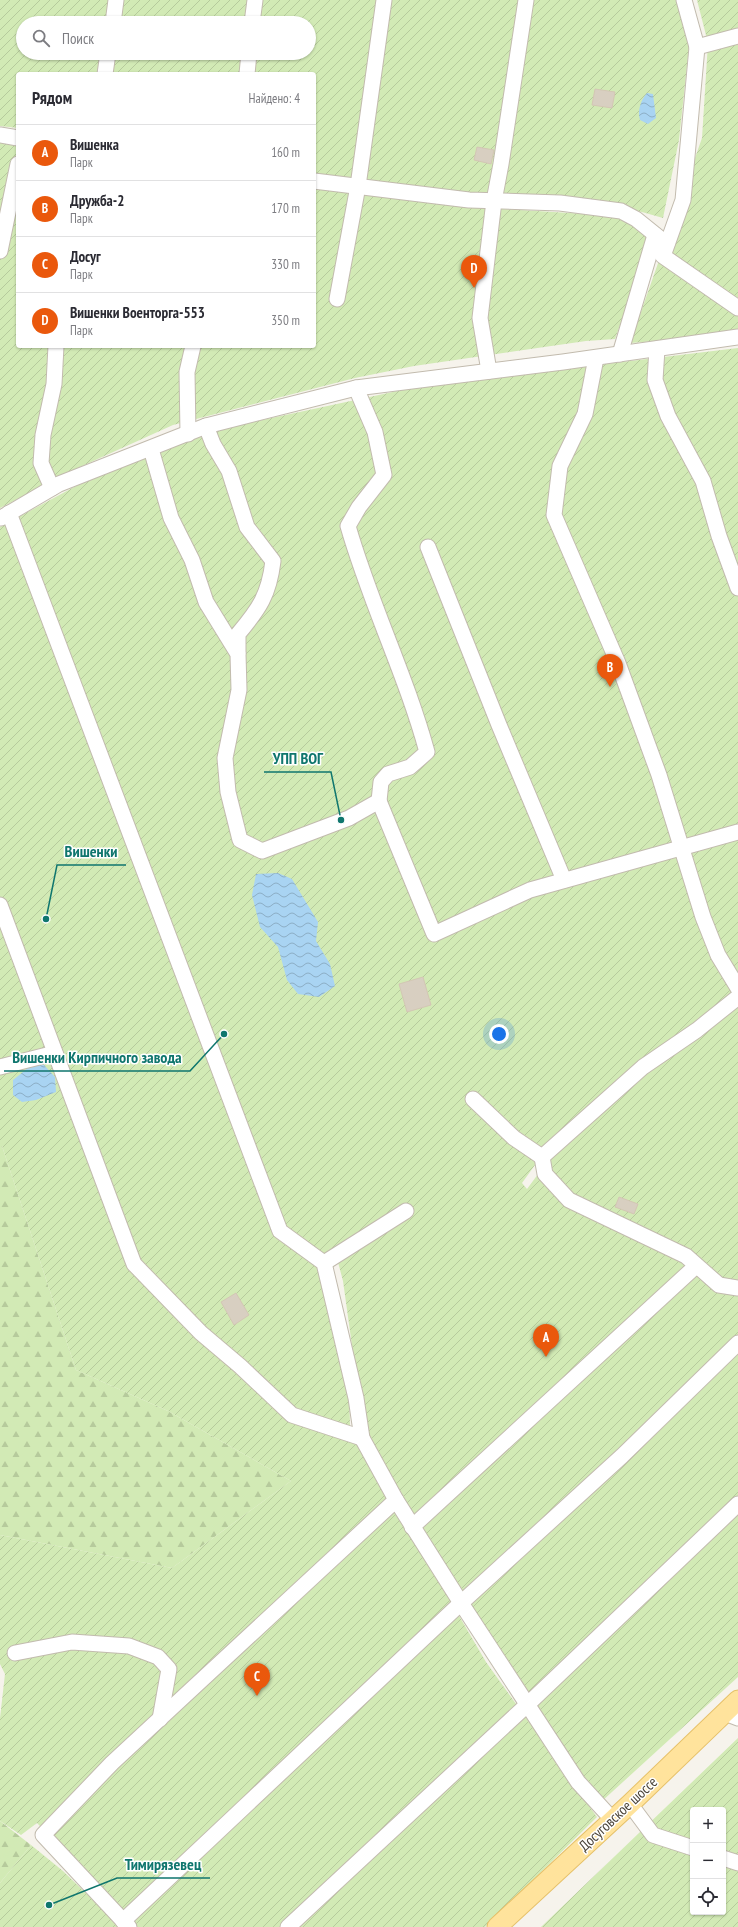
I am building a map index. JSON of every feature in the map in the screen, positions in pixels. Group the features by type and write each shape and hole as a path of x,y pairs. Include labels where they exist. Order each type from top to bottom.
{"main road":[{"name":"Досуговское шоссе","path":"499,1926 612,1819 731,1715 738,1700"}],"street":[{"path":"113,16 116,0"},
{"path":"253,16 255,0"},
{"path":"337,299 358,186 384,0"},
{"path":"489,371 480,318 494,201 502,164 526,0"},
{"path":"684,0 697,47 683,200 663,256 738,308"},
{"path":"697,47 738,36"},
{"path":"105,72 107,60"},
{"path":"247,72 248,60"},
{"path":"0,135 16,138"},
{"path":"0,251 16,174"},
{"path":"316,181 470,200 560,204 620,212 636,219 667,244"},
{"path":"620,354 655,235"},
{"path":"612,1819 578,1782 461,1604 412,1527 362,1438 356,1398 324,1263 280,1231 5,516 52,488 206,426 356,388 596,358 738,337"},
{"path":"52,488 41,463 43,434 54,384 56,348"},
{"path":"188,434 187,372 193,348"},
{"path":"657,349 655,380 668,416 703,481 719,536 738,588"},
{"path":"596,358 586,414 560,466 554,515 618,663 659,775 683,848 702,917 718,955 738,988"},
{"path":"356,388 376,432 384,475 359,507 348,526 358,560 417,716 427,752 410,767 388,774 381,782 379,801 434,934 530,890 738,832"},
{"path":"206,426 229,472 247,528 273,561 271,577 260,608 238,634 239,690 225,758 228,792 240,840 262,851 349,818 379,801"},
{"path":"150,449 171,518 192,560 206,602 238,654"},
{"path":"428,547 499,725 564,880"},
{"path":"0,905 134,1264 201,1333 240,1366 292,1415 362,1438"},
{"path":"542,1157 643,1067 697,1030 738,997"},
{"path":"0,1067 55,1052"},
{"path":"473,1099 514,1138 542,1157 545,1174 569,1200 686,1256 719,1285 738,1288"},
{"path":"324,1263 406,1211"},
{"path":"412,1527 696,1266"},
{"path":"396,1500 112,1763 43,1835 126,1924 461,1604 622,1456 738,1343"},
{"path":"288,1927 528,1704 738,1504"},
{"path":"15,1653 72,1642 129,1646 158,1657 169,1669 160,1719"},
{"path":"630,1804 653,1834 690,1847"},
{"path":"726,1859 738,1863"}],"green space":[{"path":"0,0 678,0 689,47 679,140 663,218 620,207 576,201 401,187 316,175 316,72 16,72 16,128 0,126"},
{"path":"697,0 738,0 738,335 630,343 702,138 708,43"},
{"path":"0,140 16,142 16,348 316,348 316,186 487,208 619,216 652,236 615,339 586,341 414,366 355,378 173,425 80,467 0,508"},
{"path":"738,348 738,989 548,1147 522,1183 527,1189 550,1158 639,1080 738,1007 738,1677 601,1802 452,1577 364,1432 343,1281 335,1251 318,1263 340,1345 348,1387 350,1429 486,1662 597,1817 485,1927 136,1927 37,1823 21,1835 0,1821 0,1718 5,1674 0,1664 0,1535 172,1568 291,1481 168,1411 76,1370 2,1146 0,1146 0,527 89,479 216,430 416,387"},
{"path":"0,1146 2,1146 76,1370 168,1411 291,1481 172,1568 0,1535"},
{"path":"738,1738 738,1927 541,1927"},
{"path":"0,1821 31,1845 0,1883"},
{"path":"31,1845 63,1871 121,1927 0,1927 0,1883"}],"water":[{"path":"647,93 653,94 656,118 648,124 640,120 639,113 641,102"},
{"path":"278,873 292,879 318,922 316,941 330,964 335,986 319,997 298,994 287,980 278,947 260,927 252,895 256,874"},
{"path":"34,1063 44,1065 55,1077 56,1092 36,1100 22,1102 13,1095 13,1080"}],"building":[{"path":"595,89 615,92 612,108 592,105"},
{"path":"477,147 494,150 491,164 474,160"},
{"path":"423,977 431,1005 407,1012 399,984"},
{"path":"619,1197 638,1204 634,1214 615,1207"},
{"path":"236,1293 249,1315 234,1325 221,1302"}],"place":[{"name":"Вишенки Военторга-553","path":"474,288"},
{"name":"Дружба-2","path":"610,687"},
{"name":"УПП ВОГ","path":"341,820"},
{"name":"Вишенки","path":"46,919"},
{"name":"Вишенки Кирпичного завода","path":"224,1034"},
{"name":"Вишенка","path":"546,1357"},
{"name":"Досуг","path":"257,1696"},
{"name":"Тимирязевец","path":"49,1905"}]}
